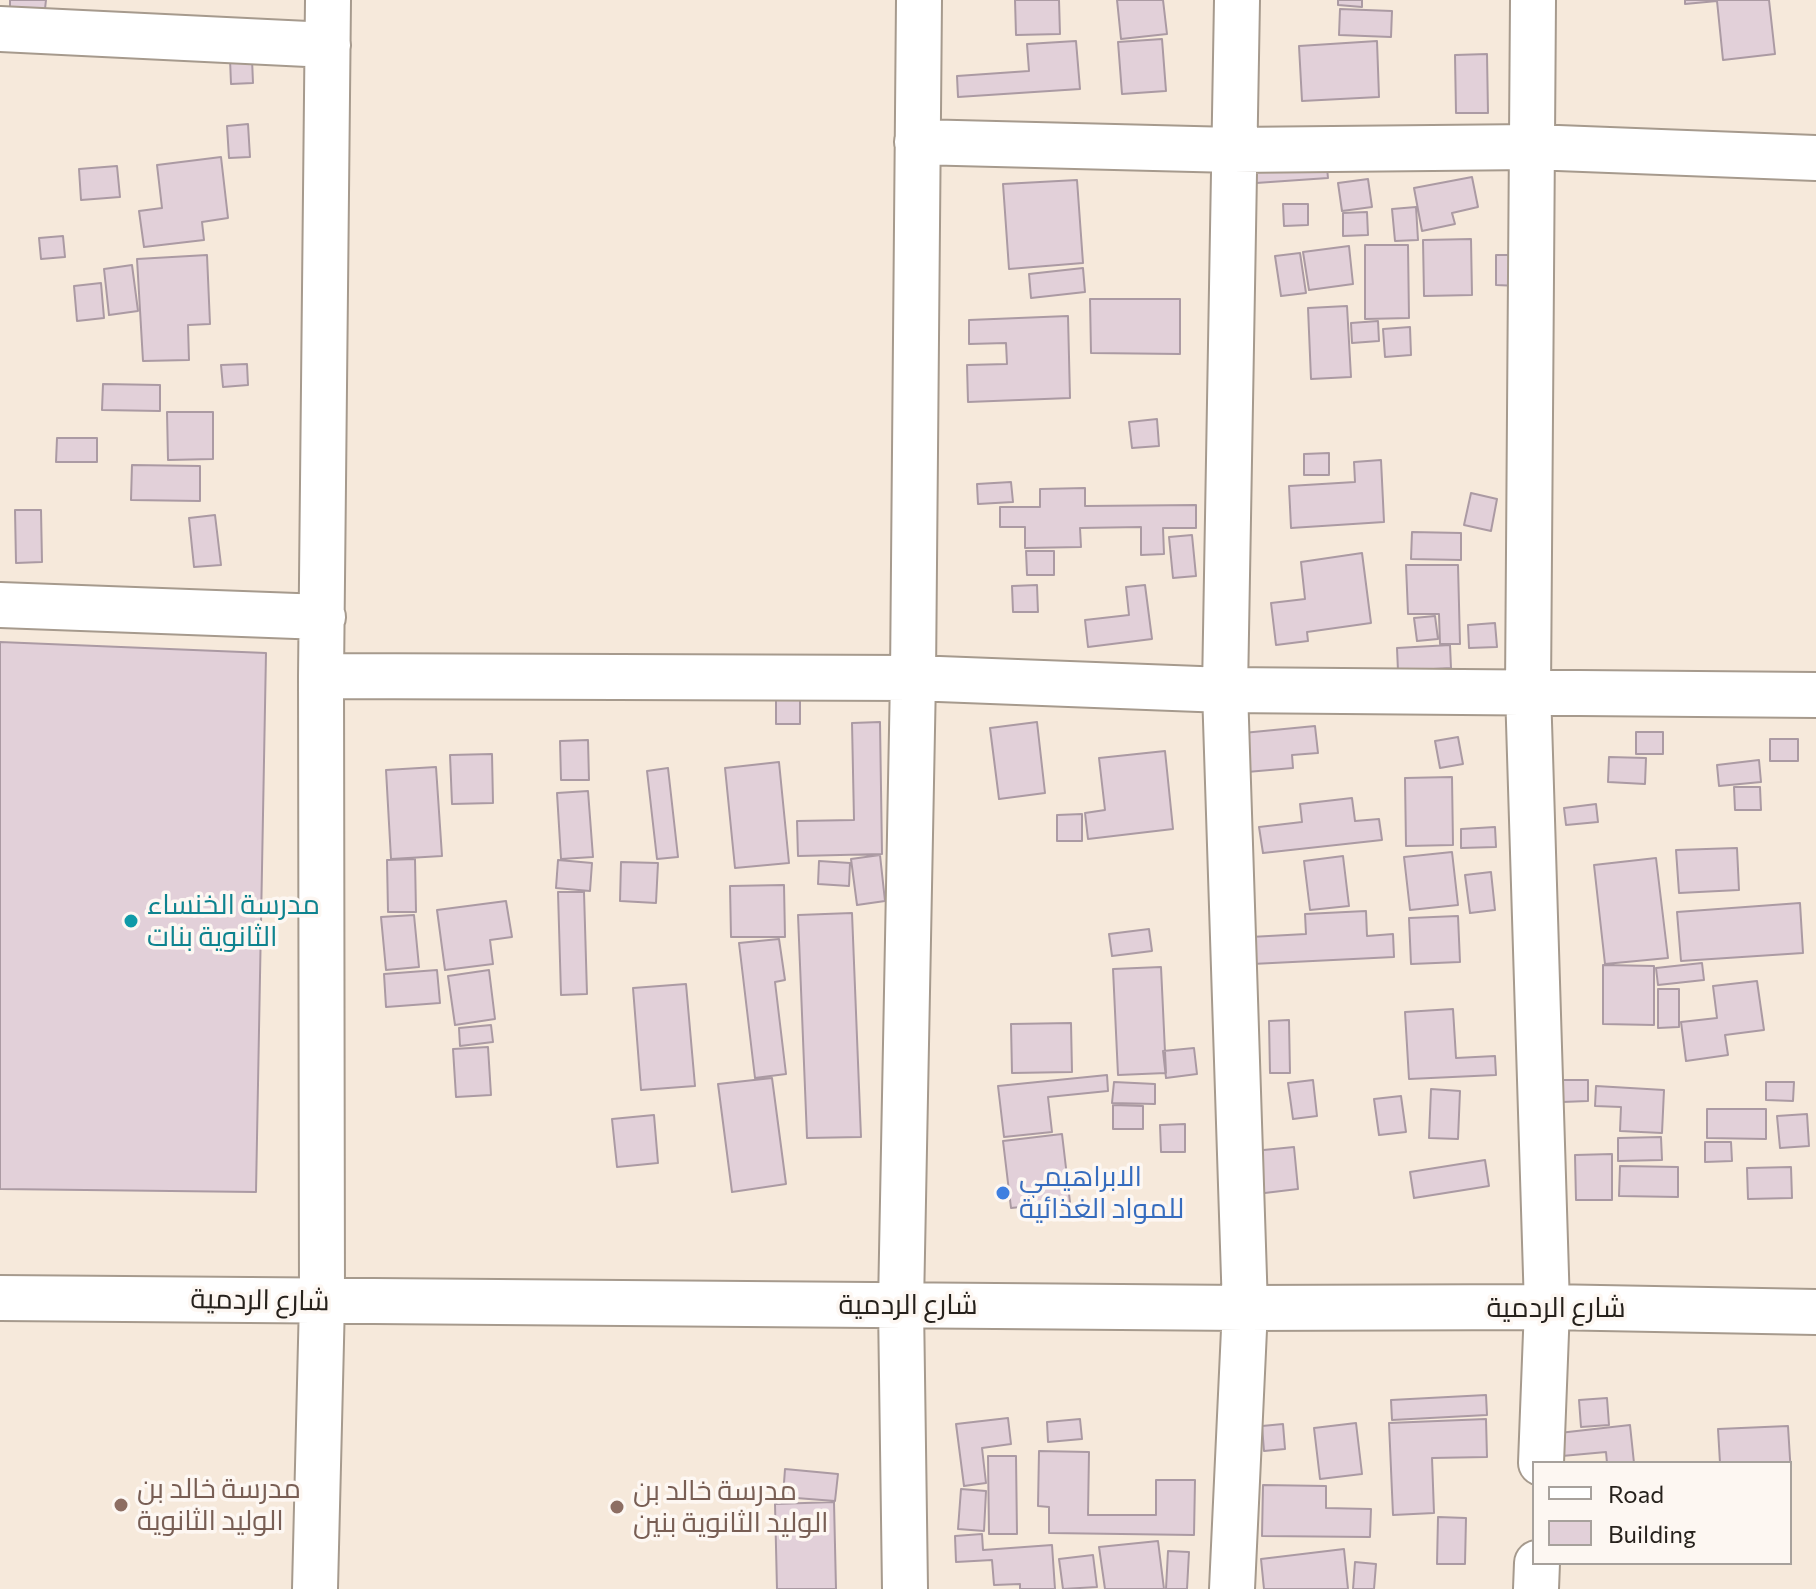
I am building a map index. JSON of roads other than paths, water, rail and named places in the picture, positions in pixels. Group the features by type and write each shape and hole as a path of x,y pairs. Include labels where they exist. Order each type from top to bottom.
{"street":[{"path":"315,1589 322,1301 321,676 328,0"},
{"path":"905,1589 901,1305 913,678 919,0"},
{"path":"1232,1589 1245,1308 1225,690 1237,0"},
{"path":"1533,0 1528,690 1547,1307 1541,1461"},
{"path":"0,29 328,45"},
{"path":"917,142 1233,150 1532,147 1816,158"},
{"path":"0,605 323,617"},
{"path":"321,676 913,678 1225,690 1528,690 1816,695"},
{"name":"شارع الردمية","path":"0,1298 1245,1308 1547,1307 1816,1312"},
{"path":"1536,1589 1537,1565"}],"place":[{"name":"مدرسة الخنساء الثانوية بنات","path":"131,921"},
{"name":"الابراهيمي للمواد الغذائية","path":"1003,1193"},
{"name":"مدرسة خالد بن الوليد الثانوية","path":"121,1505"},
{"name":"مدرسة خالد بن الوليد الثانوية بنين","path":"617,1507"}]}
